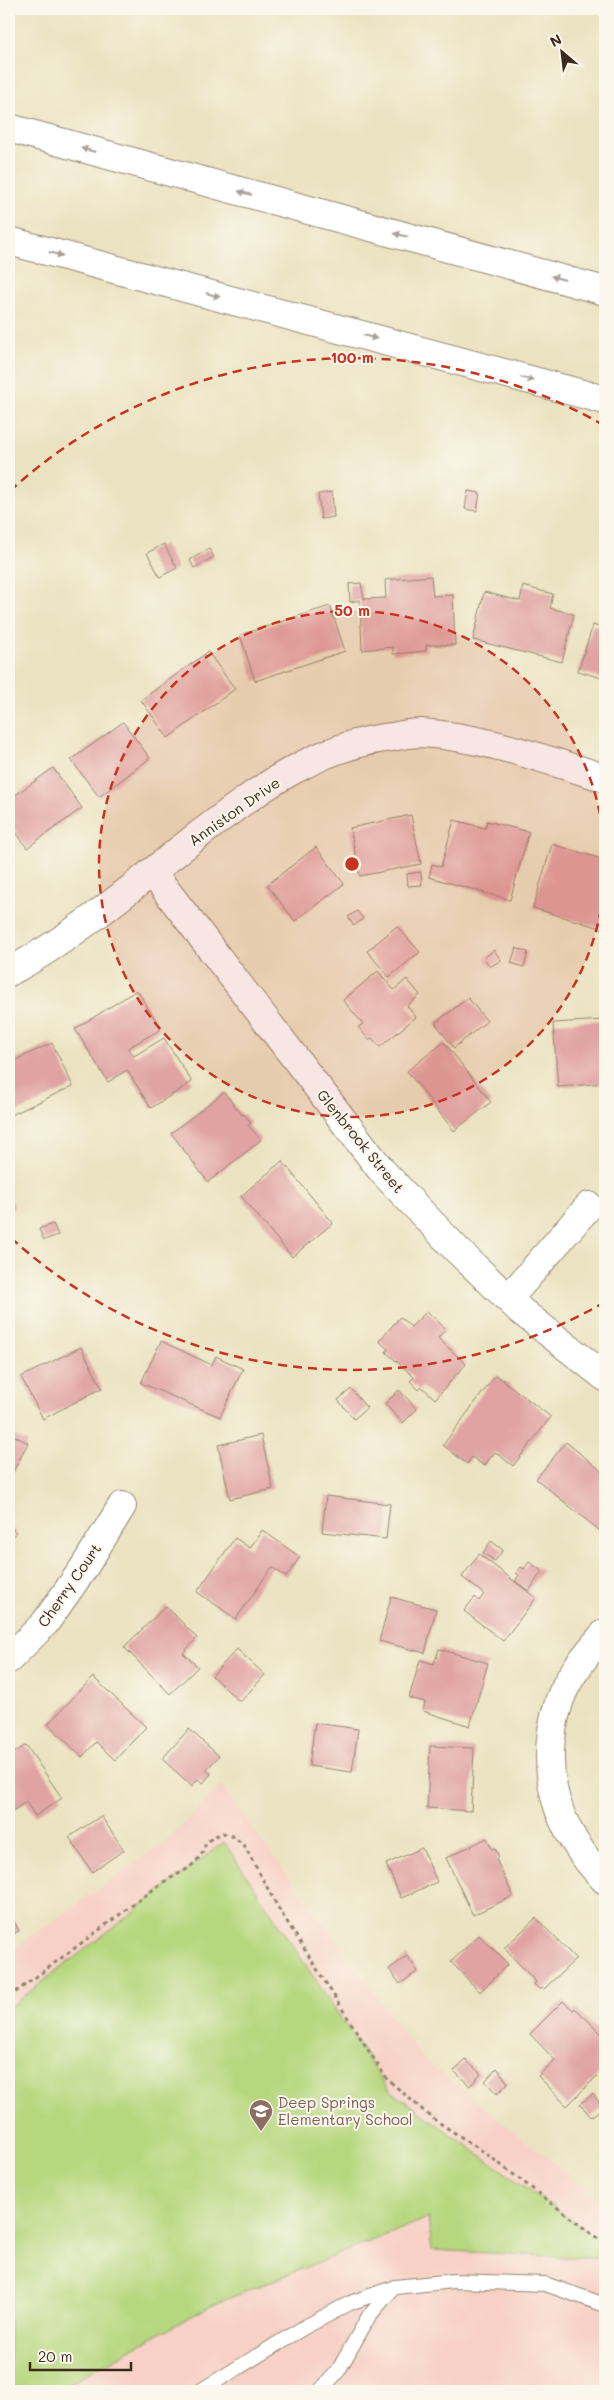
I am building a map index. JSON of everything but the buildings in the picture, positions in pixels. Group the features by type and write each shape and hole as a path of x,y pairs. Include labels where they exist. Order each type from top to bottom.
{"main road":[{"path":"9,128 605,291"},
{"path":"9,241 605,400"},
{"name":"Anniston Drive","path":"9,972 81,925 248,798 315,757 365,740 420,733 484,742 605,778"},
{"name":"Glenbrook Street","path":"152,872 382,1170 457,1250 508,1298 605,1377"},
{"path":"508,1298 589,1206"},
{"name":"Cherry Court","path":"9,1659 45,1623 83,1569 122,1506"},
{"path":"605,1633 577,1667 559,1701 549,1745 552,1787 567,1830 594,1869 605,1880"}],"lane":[{"path":"200,2391 304,2328 350,2304 394,2287 454,2281 545,2284 605,2305"},
{"path":"320,2391 338,2371 369,2316 394,2287"}],"path":[{"path":"9,1997 162,1883 189,1868 201,1856 206,1843 213,1837 223,1833 232,1836 244,1845 279,1909 386,2078 432,2118 484,2152 605,2244"}],"shaded area":[{"name":"Deep Springs Elementary School","path":"221,1785 423,2059 605,2204 605,2391 9,2391 9,1958 16,1947 168,1840"}],"green space":[{"name":"Deep Springs Elementary School","path":"224,1842 388,2089 605,2244 605,2259 432,2250 428,2218 210,2306 55,2391 9,2391 9,2008"}],"place":[{"name":"Deep Springs Elementary School","path":"261,2132"}]}
